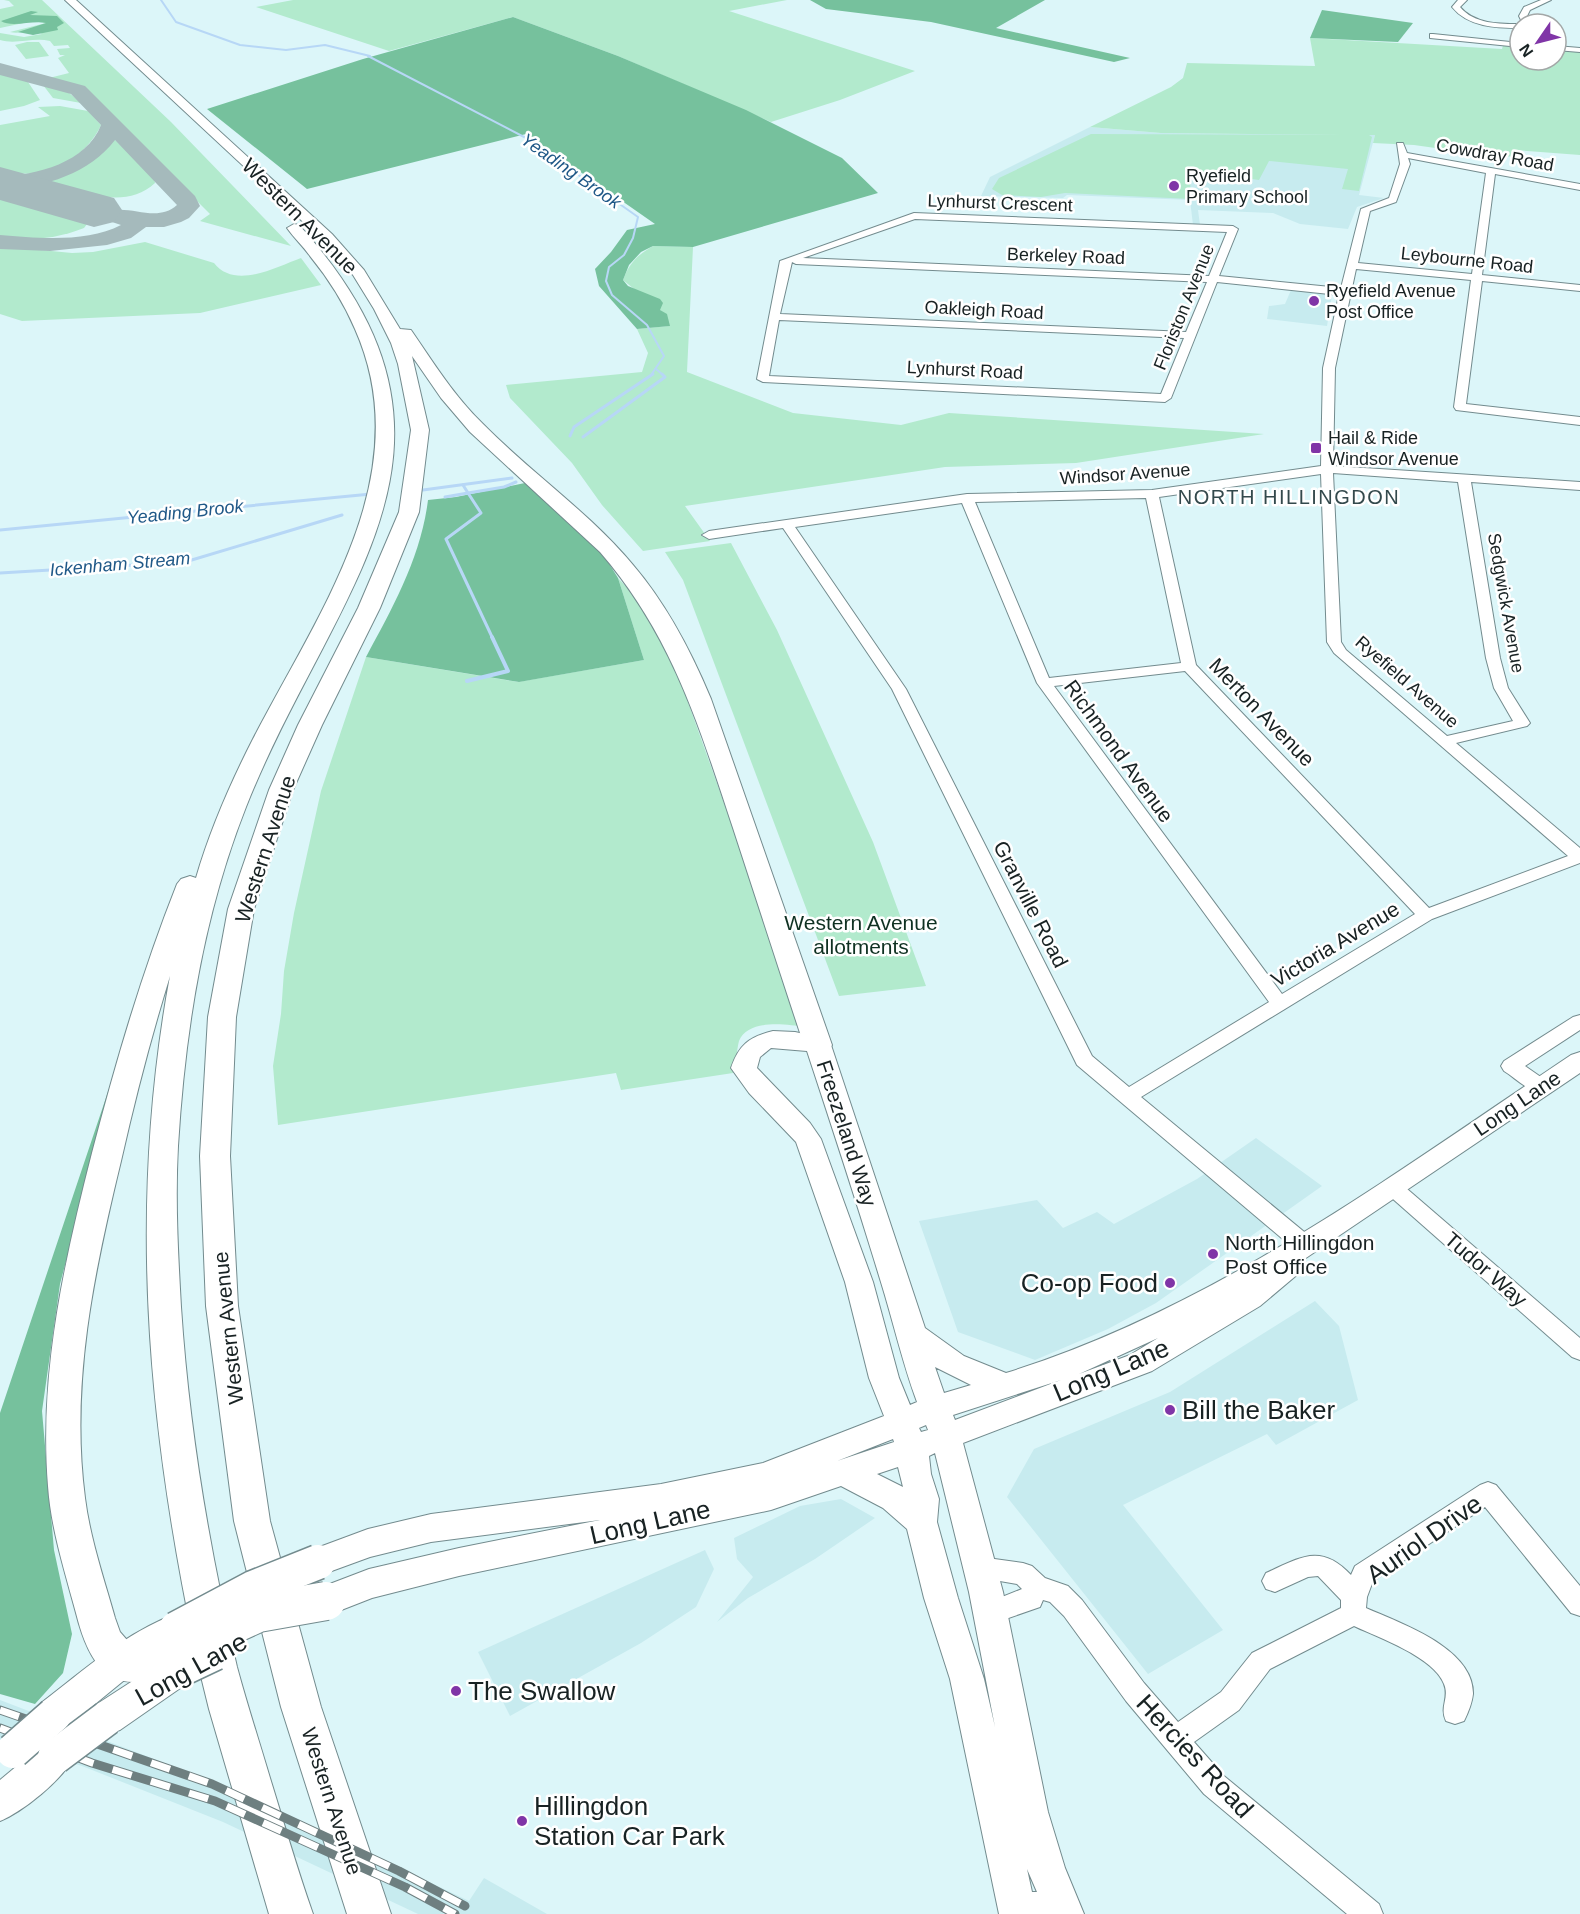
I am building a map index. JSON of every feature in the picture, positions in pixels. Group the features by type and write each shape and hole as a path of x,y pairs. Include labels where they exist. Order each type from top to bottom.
{"highway":[{"name":"Western Avenue","path":"54,0 267,199 305,239 338,281 357,312 378,367 384,397 386,453 371,515 352,573 264,740 217,849 198,909 178,1010 164,1133 162,1271 168,1363 196,1564 218,1668 291,1914"},
{"name":"Western Avenue","path":"70,0 285,196 327,237 359,273 382,309 406,364 420,430 409,512 369,608 310,725 282,790 242,909 222,1017 215,1156 222,1306 252,1521 301,1707 369,1914"},
{"path":"359,273 387,304 437,383 454,404 502,452 588,529 632,576 666,625 685,661 713,734 818,1045"},
{"path":"241,791 208,842 158,969 131,1060 91,1222 77,1281 66,1353 63,1407 69,1509 101,1637 121,1662 132,1667 144,1666 258,1613 326,1601"}],"main road":[{"name":"Freezeland Way","path":"907,1435 884,1378 859,1282 808,1138 797,1124 752,1081 744,1068 751,1047 763,1042 790,1040 818,1045 912,1335 922,1376 940,1422 991,1613 1030,1812 1046,1869 1065,1914"},
{"name":"Long Lane","path":"940,1422 1005,1386 1062,1368 1175,1318 1305,1246 1580,1061"},
{"name":"Long Lane","path":"19,1760 107,1718 177,1650 253,1588 318,1562 368,1543 431,1528 661,1498 766,1476 1141,1363 1250,1298 1285,1270 1305,1246"},
{"path":"912,1335 953,1364 1005,1386"},
{"name":"Long Lane","path":"326,1601 369,1584 459,1562 771,1496 844,1473 907,1435"},
{"path":"907,1435 923,1499 921,1522 941,1598 967,1679 1018,1914"},
{"path":"844,1473 894,1498 921,1522"},
{"name":"Long Lane","path":"0,1803 19,1760 66,1705 121,1662"},
{"path":"1025,1914 1034,1911 1056,1914"}],"street":[{"path":"1463,0 1457,4 1456,8 1467,16 1493,24 1508,25"},
{"path":"1525,12 1546,0"},
{"path":"1433,36 1508,44"},
{"path":"1400,145 1404,155"},
{"name":"Cowdray Road","path":"1404,155 1580,187"},
{"name":"Ryefield Avenue","path":"1404,155 1405,164 1393,200 1366,209 1329,368 1327,469 1334,642 1341,653 1580,857"},
{"path":"1491,171 1461,407 1580,421"},
{"name":"Lynhurst Crescent","path":"785,261 914,216 1233,229"},
{"name":"Floriston Avenue","path":"1165,398 1233,229"},
{"path":"776,317 785,261"},
{"name":"Berkeley Road","path":"785,261 1214,279 1345,292"},
{"name":"Leybourne Road","path":"1352,265 1580,288"},
{"name":"Oakleigh Road","path":"776,317 1190,335"},
{"name":"Lynhurst Road","path":"776,317 763,379 1165,398"},
{"name":"Windsor Avenue","path":"709,535 967,498 1152,494 1327,469 1580,486"},
{"name":"Sedgwick Avenue","path":"1445,741 1522,723 1501,688 1493,658 1464,478"},
{"name":"Merton Avenue","path":"1152,494 1189,666 1425,915"},
{"name":"Richmond Avenue","path":"967,498 1044,683 1280,1004"},
{"name":"Granville Road","path":"786,523 899,689 1084,1060 1305,1246"},
{"path":"1044,683 1189,666"},
{"name":"Victoria Avenue","path":"1127,1097 1425,915 1580,857"},
{"path":"1541,1087 1511,1066 1580,1021"},
{"name":"Tudor Way","path":"1392,1186 1580,1351"},
{"name":"Auriol Drive","path":"1353,1605 1364,1574 1488,1492 1580,1605"},
{"path":"1275,1581 1308,1564 1319,1564 1330,1569 1353,1605 1434,1653 1448,1664 1461,1689 1460,1703 1455,1712"},
{"name":"Hercies Road","path":"980,1568 1023,1574 1035,1586 1059,1594 1073,1608 1135,1692 1214,1785 1369,1914"},
{"path":"991,1613 1031,1599 1035,1586"},
{"path":"1175,1740 1230,1701 1261,1661 1353,1605"}],"shaded area":[{"name":"Ryefield Primary School","path":"1090,127 1161,133 1375,135 1359,195 1384,198 1357,207 1348,229 1300,224 1273,213 1198,210 1200,225 1193,225 1190,200 1067,195 1063,198 981,196 990,177"},
{"path":"1291,290 1332,295 1327,326 1267,319 1269,306 1285,304"},
{"path":"1256,1138 1322,1186 1156,1303 1108,1329 1035,1360 958,1332 919,1221 1037,1200 1063,1228 1097,1212 1114,1224 1197,1179"},
{"path":"1315,1301 1339,1326 1358,1400 1276,1445 1267,1434 1123,1505 1223,1630 1148,1674 1007,1497 1034,1449 1170,1392"},
{"path":"841,1499 875,1518 815,1559 748,1598 717,1622 753,1577 737,1559 734,1538 800,1506"},
{"path":"705,1550 714,1569 696,1607 641,1643 510,1716 478,1652"},
{"path":"0,1700 240,1792 469,1901 484,1878 547,1914 418,1914 223,1822 82,1766 0,1740"}],"green space":[{"path":"4,0 42,0 171,122 291,246 200,221 210,214 87,91 49,78 69,73 58,58 65,55 60,55 57,49 70,48 68,45 54,46 50,41 44,40 12,42 0,40 0,33 24,37 42,34 10,32 46,23 33,21 0,28 0,9 14,6"},
{"path":"293,0 787,0 729,11 915,71 840,100 771,122 618,56 513,17 389,51 256,7"},
{"path":"810,0 1045,0 996,28 1130,58 1114,62 931,22 826,9"},
{"path":"1322,10 1413,23 1398,42 1310,38"},
{"path":"31,11 38,12 30,15 57,16 64,23 57,27 58,30 33,35 18,32 46,23 11,24 1,21"},
{"path":"513,17 618,56 746,110 842,158 878,193 693,247 653,246 641,252 629,265 623,280 628,286 660,299 663,303 660,310 667,314 670,326 637,329 599,286 595,269 627,230 655,224 526,134 307,189 207,109 363,59"},
{"path":"1310,38 1502,49 1503,45 1508,45 1508,72 1568,72 1568,50 1580,51 1580,155 1516,150 1519,156 1499,157 1414,145 1373,143 1375,135 1369,135 1372,137 1359,191 1342,189 1348,169 1269,161 1259,180 1237,177 1234,182 1190,179 1191,199 1065,193 1041,197 1002,195 992,189 999,178 1091,134 1344,135 1161,133 1090,127 1171,87 1183,78 1187,63 1315,66"},
{"path":"39,42 49,56 26,59 15,45"},
{"path":"0,73 26,79 40,100 0,111"},
{"path":"43,85 68,92 81,103 53,98"},
{"path":"60,106 88,111 101,125 87,145 68,162 44,172 16,173 0,168 0,125 50,116 38,107"},
{"path":"114,139 154,177 155,183 143,192 129,196 101,196 44,181 90,161"},
{"path":"0,197 87,224 84,228 74,232 53,237 0,238"},
{"path":"145,242 214,263 223,271 233,275 244,276 268,271 301,258 321,285 200,313 22,321 0,314 0,246 72,253 93,252"},
{"path":"653,246 693,247 687,372 793,413 901,425 949,413 1264,434 1076,463 945,467 685,506 710,541 643,551 602,505 572,463 510,398 506,385 642,372 648,353 637,329 669,326 660,310 623,280 634,260"},
{"path":"525,483 553,502 597,544 618,578 644,660 519,682 366,657 396,600 412,562 428,500 456,497"},
{"name":"Western Avenue allotments","path":"731,543 777,630 873,842 926,986 839,996 683,580 665,552"},
{"path":"618,578 647,609 674,663 804,1027 768,1025 750,1029 739,1041 733,1073 621,1090 616,1073 278,1125 273,1066 281,1014 284,971 294,913 321,791 366,657 518,682 644,660"},
{"path":"120,1056 60,1284 42,1411 54,1550 72,1634 63,1673 35,1704 0,1694 0,1413"}],"waterway":[{"name":"Yeading Brook","path":"161,0 176,22 240,45 286,50 325,45 370,56"},
{"name":"Yeading Brook","path":"368,56 526,138 638,217 633,238 624,255 609,267 606,281 612,295 647,325 664,356 651,375"},
{"path":"656,369 663,375"},
{"name":"Yeading Brook","path":"570,436 574,427 653,374"},
{"path":"583,437 665,377 663,375"},
{"name":"Yeading Brook","path":"423,490 512,478"},
{"path":"468,493 504,487 516,482"},
{"name":"Ickenham Stream","path":"463,485 468,493"},
{"name":"Ickenham Stream","path":"445,497 468,493"},
{"path":"468,493 481,513 446,539 493,639"},
{"name":"Yeading Brook","path":"0,530 371,494"},
{"name":"Ickenham Stream","path":"0,573 185,562 342,515"},
{"path":"467,681 508,671 492,637"}],"taxiway":[{"path":"0,69 78,90 112,124"},
{"path":"0,182 31,180 83,160 107,137 112,124"},
{"path":"112,124 187,201 189,206 181,213 164,220 117,216"},
{"path":"0,242 50,244 107,238 135,226 128,219 121,217"}],"runway":[{"path":"0,183 94,210"}],"railway":[{"path":"0,1710 212,1784 399,1871 465,1906"},
{"path":"0,1728 92,1763 215,1801 405,1887 455,1914"}],"place":[{"name":"Ryefield Primary School","path":"1174,186"},
{"name":"Ryefield Avenue Post Office","path":"1314,301"},
{"name":"Hail & Ride Windsor Avenue","path":"1316,448"},
{"name":"North Hillingdon Post Office","path":"1213,1254"},
{"name":"Co-op Food","path":"1170,1283"},
{"name":"Bill the Baker","path":"1170,1410"},
{"name":"The Swallow","path":"456,1691"},
{"name":"Hillingdon Station Car Park","path":"522,1821"}],"district":[{"name":"NORTH HILLINGDON","path":"1289,497"}]}
